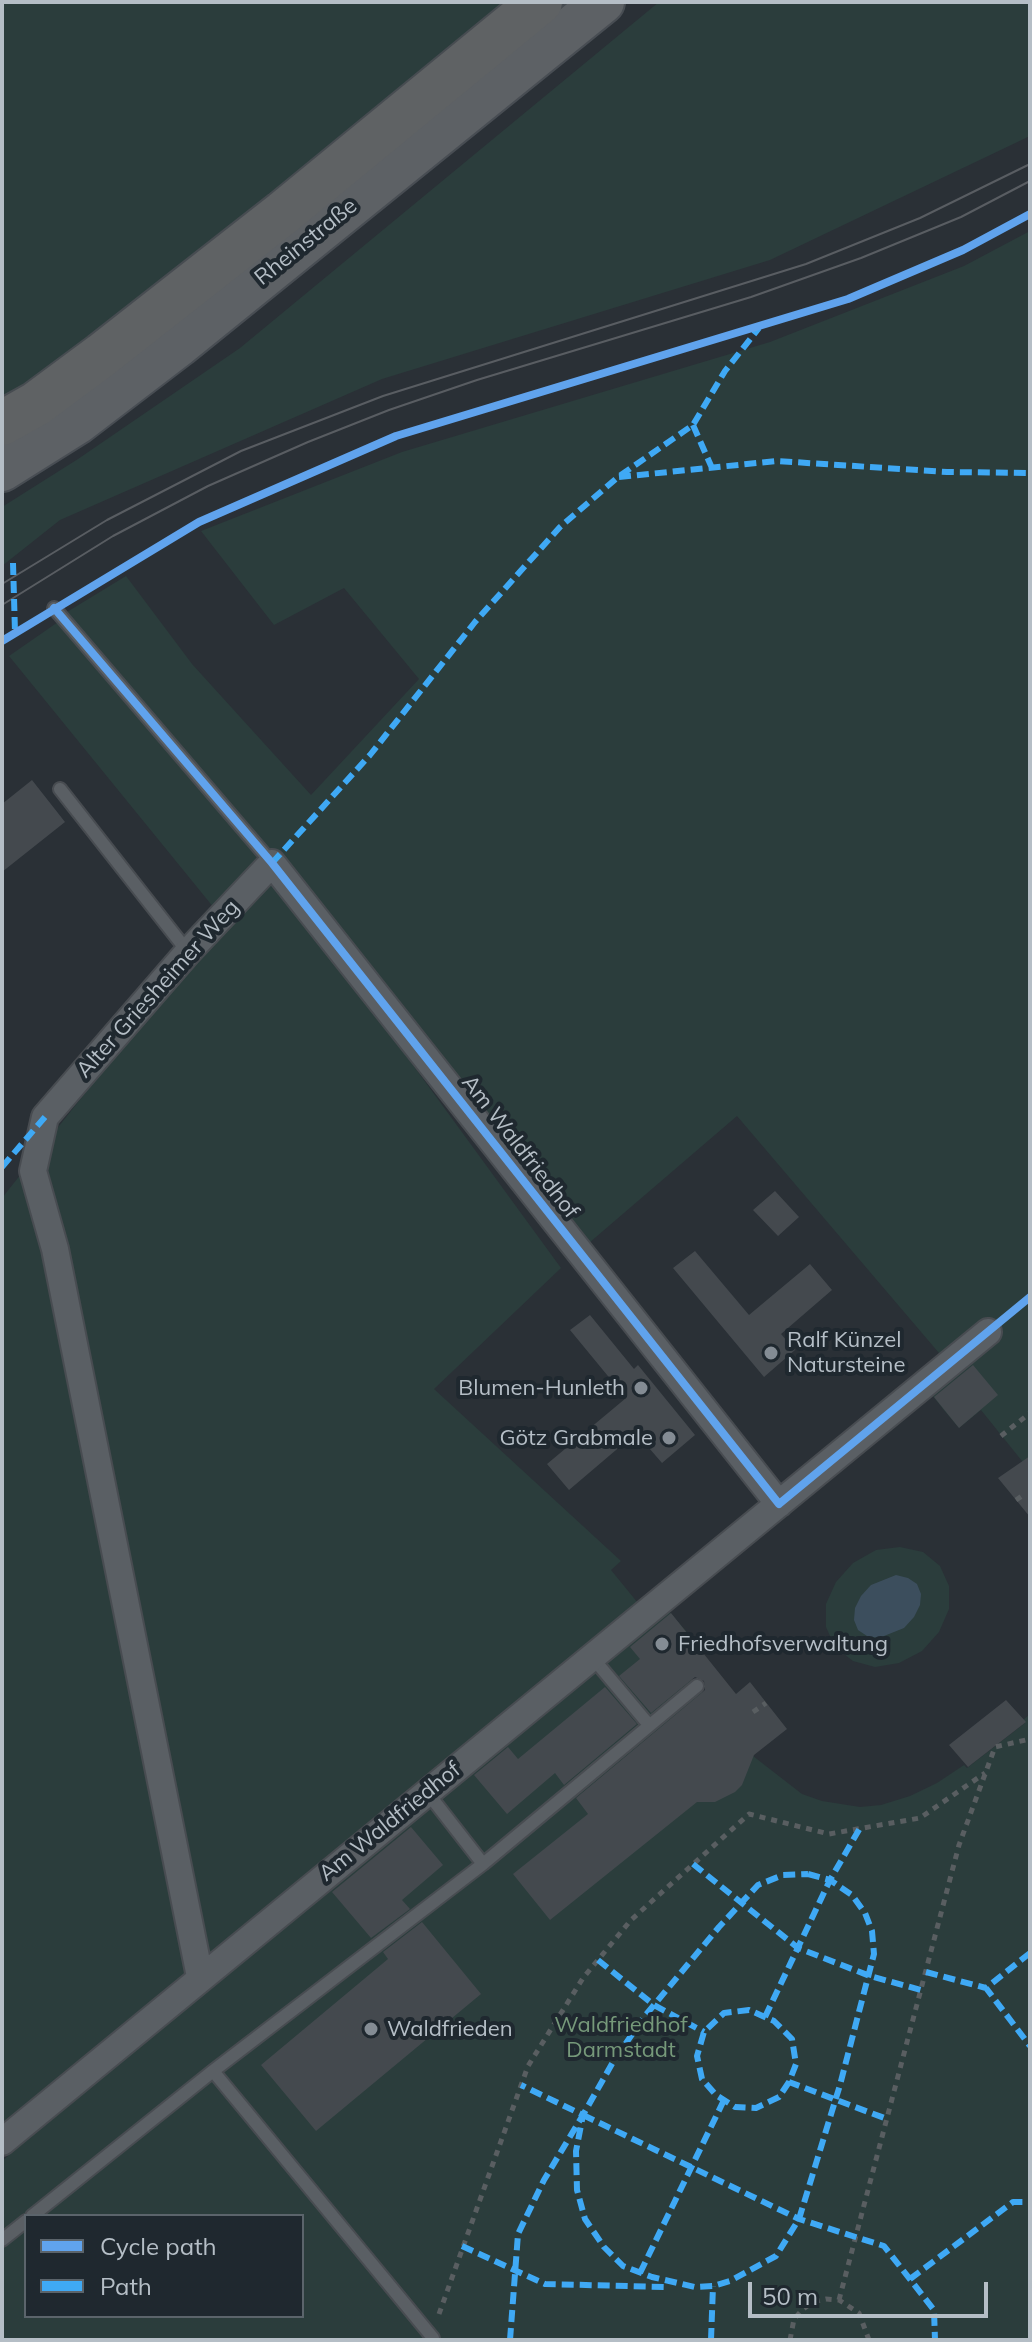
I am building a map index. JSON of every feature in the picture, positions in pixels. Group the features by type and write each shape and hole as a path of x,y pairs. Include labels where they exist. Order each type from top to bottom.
{"highway":[{"path":"2,423 36,404 102,355 295,203 540,2"}],"main road":[{"name":"Rheinstraße","path":"2,470 77,423 179,345 603,2"}],"street":[{"name":"Alter Griesheimer Weg","path":"200,1977 55,1249 33,1171 45,1117 188,952 272,863"},
{"name":"Am Waldfriedhof","path":"272,863 779,1504"},
{"name":"Am Waldfriedhof","path":"2,2142 988,1332"}],"lane":[{"name":"Am Waldfriedhof","path":"54,608 272,863"},
{"path":"60,789 188,952"},
{"path":"592,1657 649,1725"},
{"path":"34,2214 213,2071 483,1864 697,1686"},
{"path":"427,1792 483,1864"},
{"path":"213,2071 433,2338"},
{"path":"2,2240 24,2223"}],"path":[{"path":"1001,1436 1030,1413"},
{"path":"1016,1500 1025,1494"},
{"path":"753,1712 766,1703"},
{"path":"839,2300 959,1845 995,1747 1030,1739"},
{"path":"433,2338 446,2289 528,2066 583,1978 631,1920 749,1814 829,1834 920,1818 985,1773"},
{"path":"790,2340 794,2319 813,2302 826,2299 839,2300 859,2313 869,2340"}],"green space":[{"path":"2,2 505,2 47,377 2,400"},
{"path":"659,2 1030,2 1030,136 770,260 382,379 60,520 2,566 2,507 240,348"},
{"path":"1030,231 1030,1471 981,1410 959,1428 943,1409 932,1395 964,1368 939,1353 737,1116 582,1249 263,845 67,612 126,576 192,664 311,795 419,679 344,588 274,625 201,531 402,452 770,342 964,266"},
{"path":"58,622 270,869 561,1268 434,1389 621,1561 611,1570 642,1608 2,2125 2,1198 223,919 9,656"},
{"path":"900,1547 923,1552 940,1566 949,1586 949,1609 939,1632 922,1651 899,1663 875,1667 853,1661 835,1647 826,1627 826,1604 836,1582 853,1563 876,1550"},
{"name":"Waldfriedhof Darmstadt","path":"666,1608 699,1646 679,1663 753,1756 802,1794 822,1801 860,1807 881,1805 910,1796 964,1765 967,1768 1025,1723 1023,1720 1030,1714 1030,2340 2,2340 2,2161"}],"water":[{"path":"896,1575 917,1584 921,1594 920,1605 904,1628 879,1638 867,1636 858,1630 854,1620 855,1608 871,1585"}],"building":[{"path":"32,780 65,822 2,872 2,804"},
{"path":"775,1191 799,1217 778,1236 753,1210"},
{"path":"695,1251 749,1315 810,1264 832,1290 781,1334 795,1350 764,1377 673,1268"},
{"path":"590,1315 634,1369 638,1365 695,1435 662,1463 636,1433 569,1490 547,1464 626,1398 570,1330"},
{"path":"973,1365 998,1395 959,1428 934,1397"},
{"path":"1030,1456 1030,1517 998,1478"},
{"path":"671,1613 736,1694 750,1682 787,1729 754,1755 742,1785 735,1792 715,1802 697,1802 550,1920 513,1874 588,1814 576,1798 705,1690 704,1681 695,1677 651,1713 619,1676 640,1659 630,1647"},
{"path":"605,1687 637,1724 564,1785 555,1773 507,1814 474,1775 508,1747 518,1759"},
{"path":"1006,1700 1026,1722 968,1767 949,1745"},
{"path":"411,1827 443,1865 402,1900 410,1909 371,1938 332,1892"},
{"name":"Waldfrieden","path":"422,1922 481,1994 316,2131 261,2065 388,1959 383,1952"}],"tram line":[{"path":"2,584 107,520 241,451 383,396 806,264 920,218 1030,164"},
{"path":"2,605 113,536 208,486 308,442 477,380 751,297 861,258 961,217 1030,181"}],"marked path":[{"path":"272,863 370,755 475,622 560,527 618,477 693,425 725,371 759,328"},
{"path":"693,425 712,468"},
{"path":"619,477 777,461 947,472 1030,473"},
{"path":"13,563 15,632"},
{"path":"2,1167 45,1117"},
{"path":"765,2017 830,1880 860,1828"},
{"path":"693,1864 798,1948 870,1976 921,1990"},
{"path":"808,1874 830,1880 852,1895 865,1913 872,1931 874,1954 840,2085 799,2219 776,2256 730,2281 713,2286 695,2287 652,2277 623,2266 604,2247 585,2219 577,2190 576,2151 583,2115 613,2062 644,2017 758,1885 783,1875 808,1874"},
{"path":"1030,1953 986,1988 1030,2046"},
{"path":"598,1960 654,2005 704,2032"},
{"path":"926,1972 986,1988"},
{"path":"789,2082 779,2097 756,2108 735,2107 716,2095 702,2079 697,2056 704,2032 724,2013 749,2010 774,2021 792,2039 796,2064 789,2082 887,2119"},
{"path":"510,2340 518,2234 544,2180 583,2115 521,2085"},
{"path":"640,2273 724,2100"},
{"path":"583,2115 799,2219 884,2246 934,2310 935,2340"},
{"path":"910,2279 1013,2202 1030,2202"},
{"path":"462,2246 545,2284 666,2287"},
{"path":"711,2340 713,2286"}],"cycle path":[{"path":"2,641 199,522 396,436 848,299 963,250 1030,214"},
{"path":"54,608 272,863 779,1504 1030,1297"}],"place":[{"name":"Ralf Künzel Natursteine","path":"771,1353"},
{"name":"Blumen-Hunleth","path":"641,1388"},
{"name":"Götz Grabmale","path":"669,1438"},
{"name":"Friedhofsverwaltung","path":"662,1644"},
{"name":"Waldfrieden","path":"371,2029"}]}
